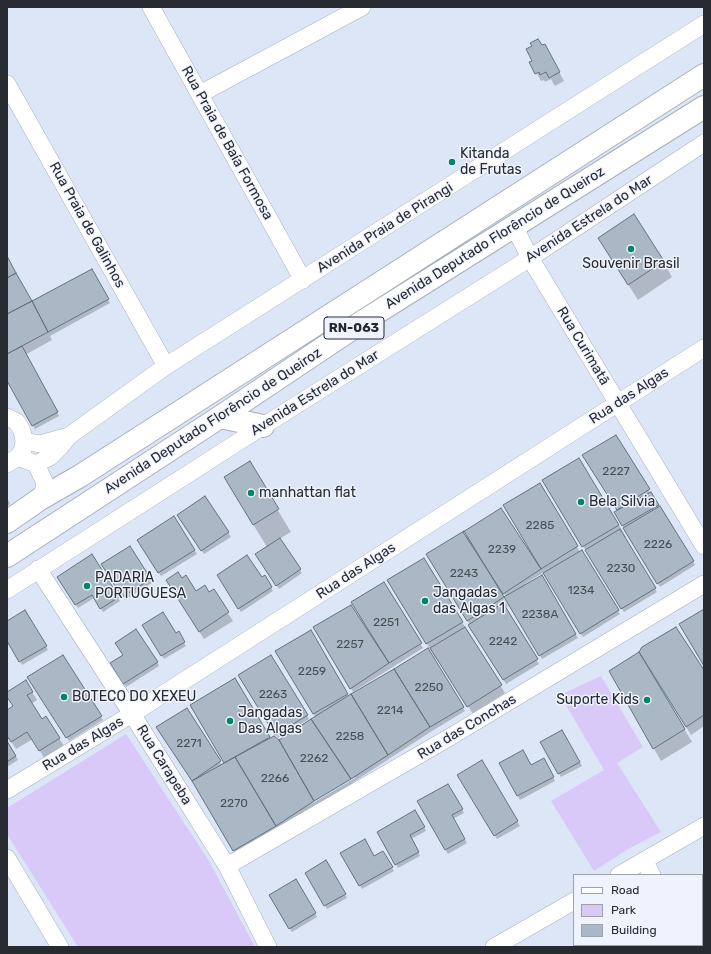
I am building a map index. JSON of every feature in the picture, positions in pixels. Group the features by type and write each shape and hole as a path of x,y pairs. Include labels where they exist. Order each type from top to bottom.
{"main road":[{"name":"Avenida Deputado Florêncio de Queiroz","path":"7,522 40,499 107,459 704,75"},
{"name":"Avenida Deputado Florêncio de Queiroz","path":"7,556 365,320 704,107"},
{"path":"220,417 263,426"}],"street":[{"name":"Rua Praia de Baía Formosa","path":"151,7 303,280"},
{"path":"200,94 362,7"},
{"name":"Avenida Praia de Pirangi","path":"36,464 50,457 69,436 166,366 704,24"},
{"name":"Rua Praia de Galinhos","path":"7,84 166,366"},
{"name":"Avenida Estrela do Mar","path":"7,590 263,426 530,258 704,143"},
{"name":"Rua Curimatã","path":"514,226 530,258 704,546"},
{"name":"Rua das Algas","path":"7,790 132,714 704,348"},
{"path":"7,416 17,422 22,431 24,441 23,449 12,461"},
{"name":"Avenida Praia de Pirangi","path":"24,441 40,444 69,436"},
{"path":"12,461 36,464 44,481 45,487 40,499"},
{"name":"Rua Carapeba","path":"38,569 132,714 227,866 268,947"},
{"name":"Rua das Conchas","path":"227,866 450,737 704,584"},
{"path":"623,874 648,868 704,826"},
{"path":"8,862 60,947"},
{"path":"494,947 573,902"}],"green space":[{"path":"601,676 643,747 617,763 661,832 628,849 594,871 551,801 604,770 560,695"},
{"path":"126,734 209,861 255,947 78,947 7,834 7,808"}],"building":[{"path":"538,39 542,45 545,44 560,72 549,78 546,72 540,75 539,72 535,74 529,62 532,61 526,49 532,46 530,43"},
{"name":"Souvenir Brasil","path":"634,214 664,261 628,285 598,238"},
{"path":"7,256 16,273 7,278"},
{"path":"92,269 109,299 48,332 32,301"},
{"path":"16,273 32,301 7,314 7,278"},
{"path":"32,301 48,332 7,354 7,314"},
{"path":"22,346 58,412 32,426 7,381 7,354"},
{"path":"616,435 650,489 617,510 582,455"},
{"name":"Bela Silvia","path":"579,458 619,525 582,547 542,480"},
{"name":"manhattan flat","path":"250,461 279,509 253,525 224,477"},
{"path":"540,483 578,546 541,569 503,505"},
{"path":"651,492 659,505 622,526 614,512"},
{"path":"205,496 229,532 201,551 177,515"},
{"path":"660,506 694,561 657,584 623,528"},
{"path":"501,508 541,569 503,594 463,532"},
{"path":"174,516 195,550 158,573 137,540"},
{"path":"620,529 656,588 621,609 585,550"},
{"path":"464,531 504,597 467,621 426,554"},
{"path":"280,538 301,569 276,586 255,554"},
{"path":"130,546 151,579 122,597 101,564"},
{"path":"582,550 619,610 580,634 543,573"},
{"name":"PADARIA PORTUGUESA","path":"92,554 119,597 100,609 92,595 75,605 57,577"},
{"path":"247,555 262,577 265,575 272,587 238,609 217,575"},
{"name":"Jangadas das Algas 1","path":"424,558 463,622 426,644 387,580"},
{"path":"178,572 182,578 186,575 196,591 205,585 209,592 214,589 229,612 199,632 166,580"},
{"path":"542,575 576,634 539,656 504,597"},
{"path":"384,582 422,643 389,663 351,602"},
{"path":"503,603 538,659 503,680 468,625"},
{"path":"351,605 389,663 350,689 313,627"},
{"path":"704,609 704,666 679,624"},
{"path":"25,610 47,646 19,662 7,641 7,621"},
{"path":"163,612 176,633 179,631 185,642 161,656 142,625"},
{"path":"465,627 502,685 467,707 430,648"},
{"path":"676,627 704,670 704,715 686,727 639,652 642,647"},
{"path":"136,629 158,662 123,684 110,663 123,655 115,643"},
{"path":"311,630 348,694 313,714 275,651"},
{"path":"428,648 464,707 430,727 394,669"},
{"name":"Suporte Kids","path":"639,652 685,729 653,749 609,671"},
{"name":"BOTECO DO XEXEU","path":"63,655 102,716 66,738 27,677"},
{"path":"271,655 308,715 275,735 238,675"},
{"path":"394,669 430,727 388,755 351,694"},
{"name":"Jangadas Das Algas","path":"235,678 270,737 224,763 190,705"},
{"path":"26,680 33,692 27,695 42,719 46,716 60,738 39,751 27,732 11,742 7,736 7,710 13,706 7,697 7,692"},
{"path":"351,694 388,755 351,779 311,719"},
{"path":"187,708 221,761 192,781 156,727"},
{"path":"311,719 351,779 314,801 279,740"},
{"path":"562,730 580,762 558,774 540,742"},
{"path":"274,736 279,740 314,801 276,826 235,757"},
{"path":"7,741 16,756 7,762"},
{"path":"523,750 531,765 544,758 554,777 517,796 499,763"},
{"path":"235,757 276,826 233,851 192,781"},
{"path":"482,760 518,821 494,836 457,775"},
{"path":"448,784 463,809 452,815 465,839 445,850 417,801"},
{"path":"415,810 425,827 410,835 419,852 395,865 377,832"},
{"path":"365,839 374,856 383,851 393,867 359,886 340,853"},
{"path":"326,860 346,894 324,906 305,873"},
{"path":"296,879 316,913 289,929 269,895"}],"place":[{"name":"Kitanda de Frutas","path":"452,162"},
{"name":"Souvenir Brasil","path":"631,249"},
{"name":"manhattan flat","path":"251,493"},
{"name":"Bela Silvia","path":"581,502"},
{"name":"PADARIA PORTUGUESA","path":"87,586"},
{"name":"Jangadas das Algas 1","path":"425,601"},
{"name":"BOTECO DO XEXEU","path":"64,697"},
{"name":"Suporte Kids","path":"647,700"},
{"name":"Jangadas Das Algas","path":"230,721"}]}
